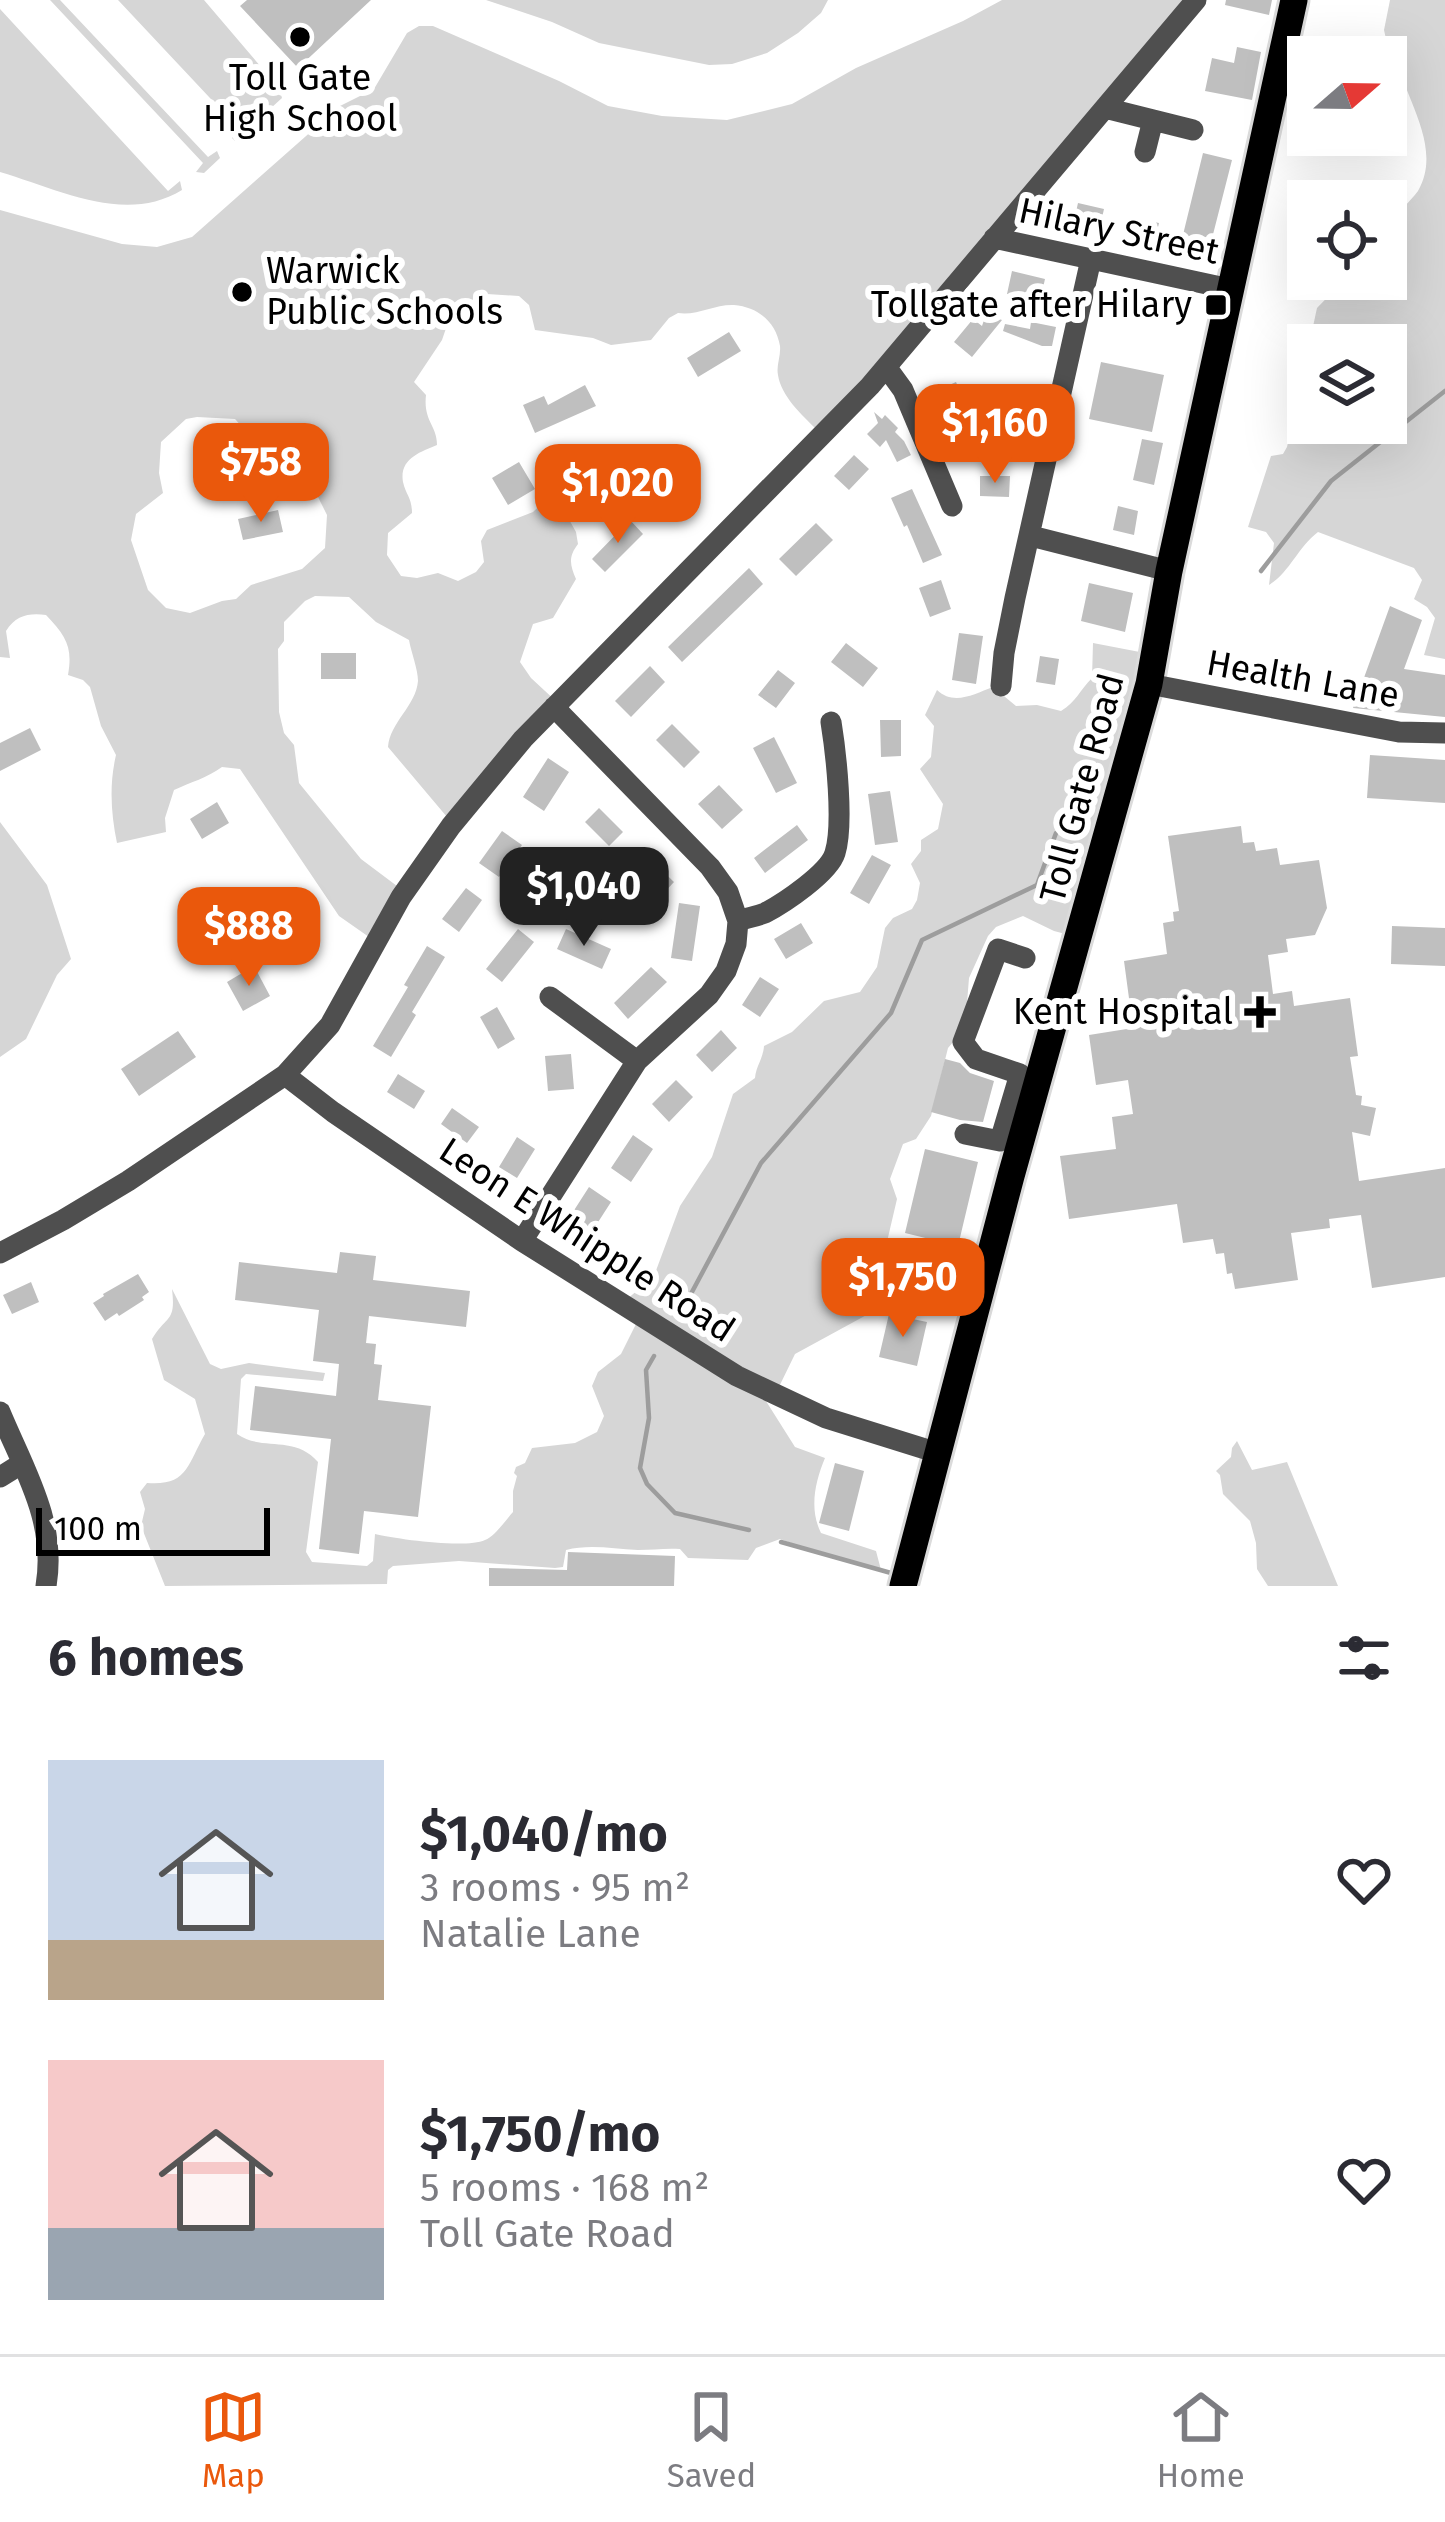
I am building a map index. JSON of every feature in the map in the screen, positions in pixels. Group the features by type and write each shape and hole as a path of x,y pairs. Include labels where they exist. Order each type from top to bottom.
{"main road":[{"name":"Toll Gate Road","path":"903,1586 1010,1143 1149,684 1168,572 1294,0"}],"street":[{"path":"0,1252 128,1181 285,1075 330,1025 401,897 451,826 523,739 887,368 1196,0"},
{"path":"1105,108 1192,130"},
{"path":"1145,152 1154,120"},
{"name":"Hilary Street","path":"994,238 1230,289"},
{"path":"1001,686 1090,259"},
{"path":"887,368 903,390 952,506"},
{"path":"1031,536 1168,572"},
{"name":"Health Lane","path":"1149,684 1399,732 1445,734"},
{"path":"521,1241 637,1061 718,983 736,944 738,920 728,892 710,867 554,707"},
{"path":"738,920 766,913 825,871 835,855 837,757 831,722"},
{"path":"1025,958 998,949 963,1042 976,1059 1020,1074 1027,1083"},
{"path":"550,998 637,1061"},
{"name":"Leon E Whipple Road","path":"285,1075 521,1241 737,1376 826,1418 938,1453"},
{"path":"965,1134 1010,1143"},
{"path":"0,1412 42,1509 48,1537 46,1586"},
{"path":"0,1477 21,1464"}],"shaded area":[{"path":"50,0 60,0 208,157 217,151 220,158 204,173 196,172 203,163"},
{"path":"118,0 204,0 279,88 282,98 235,141 232,138 240,130"},
{"path":"486,0 828,0 798,33 767,53 732,64 709,65 599,43"},
{"path":"1002,0 1203,0 1002,233 816,429 783,390 774,330 751,309 727,305 678,313 651,340 611,345 535,330 529,305 519,296 487,294 455,302 442,340 414,382 426,395 437,445 404,467 412,513 388,533 387,555 401,576 438,573 458,581 484,562 481,541 487,530 533,512 555,488 570,493 566,514 578,544 571,561 576,579 553,618 533,624 520,662 558,703 447,817 388,747 418,681 409,640 376,622 349,597 315,596 284,622 284,641 278,649 279,712 284,733 294,745 299,783 361,859 405,892 369,937 339,916 240,769 222,767 174,790 165,818 166,832 117,843 112,799 116,755 101,726 90,687 68,675 69,649 63,636 46,615 23,616 6,631 10,658 0,657 0,210 122,244 157,247 192,237 340,106 374,89 407,33 419,26 433,26 608,106 662,116 727,120 792,104 856,68","holes":["186,419 235,419 256,442 261,457 288,458 314,489 327,515 325,548 302,569 251,585 236,599 190,613 166,608 148,590 131,540 136,514 163,493 161,442"]},
{"path":"1390,0 1445,0 1445,659 1424,655 1435,618 1414,599 1422,580 1414,568 1318,532 1269,585 1274,543 1266,532 1248,527 1271,456 1283,454 1288,444 1407,444 1407,324 1314,324 1317,308 1325,300 1407,300 1407,203 1418,191 1426,155 1407,89 1407,36 1385,36"},
{"path":"0,9 168,191 180,181 182,190 160,200 115,204 0,172"},
{"path":"1093,643 1145,653 1073,936 1023,916 996,927 988,936 969,978 965,1028 948,1048 931,1116 916,1139 903,1144 890,1179 897,1199 886,1246 871,1260 867,1291 883,1301 883,1306 795,1354 775,1395 759,1390 795,1447 825,1458 815,1496 821,1533 876,1551 881,1570 780,1539 756,1548 748,1560 688,1558 680,1549 584,1547 566,1550 563,1567 555,1568 459,1561 393,1566 387,1584 165,1586 141,1526 145,1509 140,1492 147,1483 179,1477 205,1434 195,1399 164,1380 152,1339 171,1313 172,1289 210,1364 221,1369 249,1363 325,1373 323,1381 246,1374 241,1379 237,1434 299,1448 318,1462 306,1552 312,1562 367,1566 373,1561 375,1534 447,1543 489,1538 513,1512 514,1473 532,1448 575,1443 597,1432 604,1416 592,1386 598,1372 621,1354 637,1322 618,1307 654,1276 680,1206 712,1157 733,1094 755,1078 764,1046 792,1032 824,1001 860,992 877,967 885,928 917,900 920,883 911,864 921,851 921,840 938,829 943,804 920,769 931,757 934,726 925,715 937,690 957,698 993,687 1016,706 1061,711 1092,678"},
{"path":"0,822 47,885 71,959 57,975 26,1039 0,1057"},
{"path":"1237,1441 1252,1470 1287,1462 1338,1586 1268,1586 1257,1569 1250,1521 1223,1494 1216,1471 1231,1457"}],"building":[{"name":"Toll Gate High School","path":"247,0 371,0 298,68 240,6"},
{"path":"1226,0 1272,0 1269,15 1225,5"},
{"path":"1237,47 1261,52 1252,100 1205,91 1212,58 1234,63"},
{"path":"1203,153 1232,160 1208,254 1180,247"},
{"path":"1078,203 1104,209 1099,231 1073,225"},
{"path":"1135,218 1159,223 1155,241 1131,237"},
{"path":"1012,271 1045,279 1040,301 1007,294"},
{"path":"986,314 1002,320 972,357 954,342 973,319 982,326"},
{"path":"1031,322 1056,327 1052,346 1003,331 1005,324 1030,329"},
{"path":"729,332 741,351 698,377 687,358"},
{"path":"1101,362 1164,375 1152,432 1089,419"},
{"path":"956,382 971,416 949,425 934,392"},
{"path":"585,385 596,406 535,433 523,405 544,396 548,405"},
{"path":"874,412 882,419 885,415 898,428 895,432 911,455 897,462 886,440 880,447 867,434 878,423"},
{"path":"997,415 1027,420 1021,453 992,448"},
{"path":"1142,439 1163,443 1154,485 1133,480"},
{"path":"854,455 869,469 849,490 834,476"},
{"path":"519,462 535,489 508,505 492,478"},
{"path":"980,476 1010,476 1009,497 980,496"},
{"path":"912,489 942,555 923,563 891,498"},
{"path":"1118,506 1138,511 1134,535 1113,530"},
{"path":"278,510 283,532 243,540 238,519"},
{"path":"630,520 643,534 605,572 592,559"},
{"path":"816,523 833,540 796,576 779,559"},
{"path":"749,568 763,584 682,662 668,647"},
{"path":"941,580 951,609 930,617 919,588"},
{"path":"1089,583 1133,593 1125,632 1081,621"},
{"path":"1390,606 1422,620 1404,669 1445,675 1445,717 1353,708"},
{"path":"959,633 983,636 976,684 952,680"},
{"path":"846,643 878,668 863,687 831,662"},
{"path":"321,653 356,653 356,679 321,679"},
{"path":"1040,656 1059,659 1055,685 1036,682"},
{"path":"650,666 665,682 631,717 615,701"},
{"path":"778,670 795,683 776,708 758,695"},
{"path":"880,720 901,720 901,756 881,757"},
{"path":"672,724 700,752 684,768 656,740"},
{"path":"30,728 41,750 0,771 0,743"},
{"path":"774,737 797,783 776,793 753,748"},
{"path":"1370,755 1445,760 1445,803 1367,798"},
{"path":"548,758 569,772 544,811 523,797"},
{"path":"719,785 743,810 722,829 698,804"},
{"path":"890,791 898,842 875,845 868,794"},
{"path":"217,802 229,823 202,839 190,819"},
{"path":"599,808 623,832 609,846 585,822"},
{"path":"797,825 808,840 765,873 754,858"},
{"path":"1241,826 1243,843 1254,842 1256,851 1277,848 1280,865 1319,860 1327,908 1315,935 1286,939 1288,952 1268,955 1273,994 1292,991 1294,1006 1350,998 1358,1056 1350,1057 1356,1095 1362,1096 1361,1105 1376,1108 1370,1136 1352,1132 1359,1181 1445,1168 1445,1277 1372,1288 1361,1215 1329,1219 1330,1228 1291,1233 1298,1280 1235,1289 1224,1253 1216,1254 1213,1239 1183,1243 1177,1204 1069,1219 1060,1156 1116,1149 1112,1117 1133,1114 1128,1080 1096,1085 1089,1035 1133,1028 1124,961 1167,954 1163,923 1174,921 1173,912 1179,911 1168,836"},
{"path":"502,831 522,845 499,877 479,863"},
{"path":"644,853 674,882 661,896 631,867"},
{"path":"872,855 891,865 869,904 850,893"},
{"path":"466,888 482,900 459,932 442,919"},
{"path":"679,903 700,906 692,961 671,958"},
{"path":"801,923 813,943 786,959 774,939"},
{"path":"1392,926 1445,928 1445,966 1391,964"},
{"path":"518,929 534,942 502,982 486,969"},
{"path":"566,929 611,949 602,969 557,949"},
{"path":"427,946 445,957 391,1057 373,1046"},
{"path":"254,966 270,996 243,1011 227,982"},
{"path":"651,967 667,982 628,1019 614,1003"},
{"path":"760,977 779,989 760,1017 742,1005"},
{"path":"497,1007 515,1039 498,1049 480,1017"},
{"path":"721,1030 737,1048 712,1072 696,1055"},
{"path":"178,1031 196,1057 139,1096 121,1069"},
{"path":"571,1054 574,1089 548,1091 545,1056"},
{"path":"945,1059 994,1081 983,1122 931,1112"},
{"path":"398,1074 425,1091 414,1109 387,1092"},
{"path":"676,1080 693,1097 669,1122 652,1104"},
{"path":"452,1108 479,1127 467,1143 441,1124"},
{"path":"633,1135 653,1149 631,1182 611,1168"},
{"path":"517,1137 535,1149 517,1178 499,1167"},
{"path":"925,1149 978,1162 958,1246 905,1233"},
{"path":"589,1187 611,1202 593,1230 571,1215"},
{"path":"340,1252 376,1256 373,1280 470,1291 466,1327 369,1316 366,1343 376,1344 374,1364 382,1365 378,1400 431,1406 418,1517 364,1511 359,1554 319,1549 331,1439 250,1430 255,1386 336,1396 339,1364 313,1361 319,1310 235,1300 239,1262 337,1273"},
{"path":"138,1274 149,1292 144,1300 105,1321 93,1303"},
{"path":"31,1282 39,1302 12,1314 3,1295"},
{"path":"889,1314 927,1322 917,1366 879,1357"},
{"path":"835,1463 864,1471 849,1531 819,1523"},
{"path":"568,1552 675,1556 674,1586 489,1586 489,1568 567,1570"}],"waterway":[{"path":"1261,571 1331,481 1445,391"},
{"path":"685,1305 761,1163 891,1013 922,940 1037,885 1056,833"},
{"path":"654,1356 646,1370 649,1418 640,1468 647,1484 675,1513 749,1530"},
{"path":"781,1542 891,1573"}],"place":[{"name":"Toll Gate High School","path":"300,37"},
{"name":"Warwick Public Schools","path":"242,292"},
{"name":"Tollgate after Hilary","path":"1216,305"},
{"name":"Kent Hospital","path":"1260,1012"}]}
